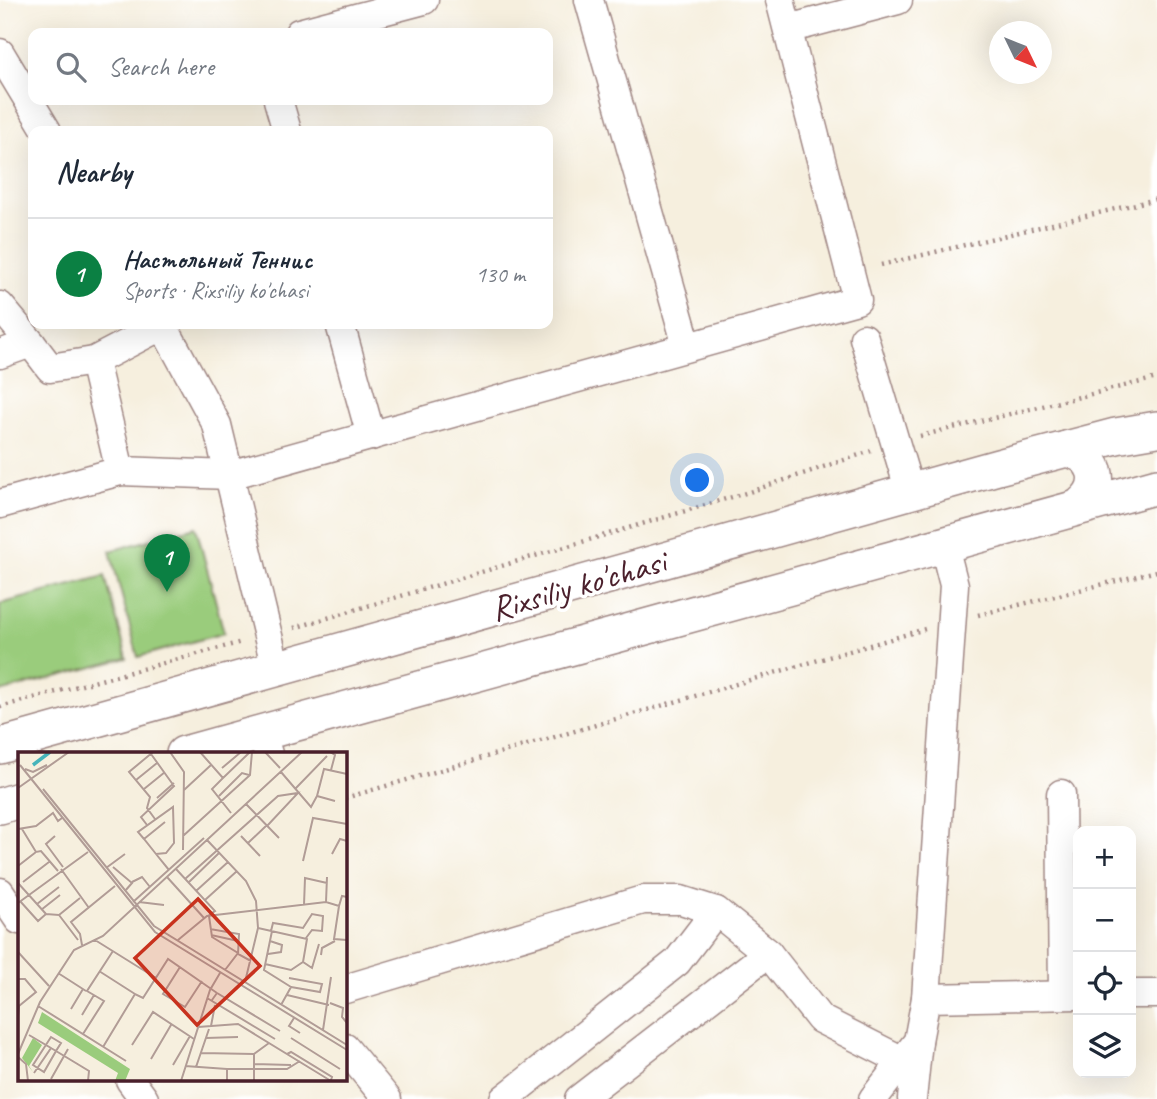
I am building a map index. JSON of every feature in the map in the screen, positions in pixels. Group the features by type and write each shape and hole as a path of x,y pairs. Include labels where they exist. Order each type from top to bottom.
{"main road":[{"name":"Rixsiliy ko'chasi","path":"0,746 1066,449 1157,429"},
{"path":"1066,449 1086,456 1096,473 1095,490 1082,505"},
{"name":"Rixsiliy ko'chasi","path":"199,752 265,743 943,542 1157,486"},
{"path":"0,806 18,800"}],"street":[{"path":"318,28 424,0"},
{"path":"589,0 687,346"},
{"path":"0,504 120,471 230,475 857,300 780,0"},
{"path":"788,29 898,0"},
{"path":"0,53 28,99"},
{"path":"31,105 44,126"},
{"path":"279,105 286,126"},
{"path":"0,306 50,368 94,361 153,329"},
{"path":"165,329 217,425 276,670"},
{"path":"341,329 371,436"},
{"path":"864,338 910,492"},
{"path":"0,354 31,343"},
{"path":"94,361 120,471"},
{"path":"912,1099 910,1051 926,998 954,585 943,542"},
{"path":"926,998 1070,995 1060,794"},
{"path":"0,892 18,919"},
{"path":"346,989 643,900 681,900 716,911 768,953 820,1019 910,1051"},
{"path":"504,1099 677,962 716,911"},
{"path":"579,1099 768,953"},
{"path":"1136,995 1157,994"},
{"path":"346,1049 387,1099"},
{"path":"873,1099 910,1051"},
{"path":"131,1082 144,1099"}],"path":[{"path":"881,265 1157,199"},
{"path":"0,707 266,636 749,492 895,442 1157,379"},
{"path":"346,798 950,622 1157,571"}],"green space":[{"path":"196,527 224,633 138,657 110,551"},
{"path":"105,576 127,658 0,692 0,604"}],"place":[{"name":"Настольный Теннис","path":"167,592"}]}
